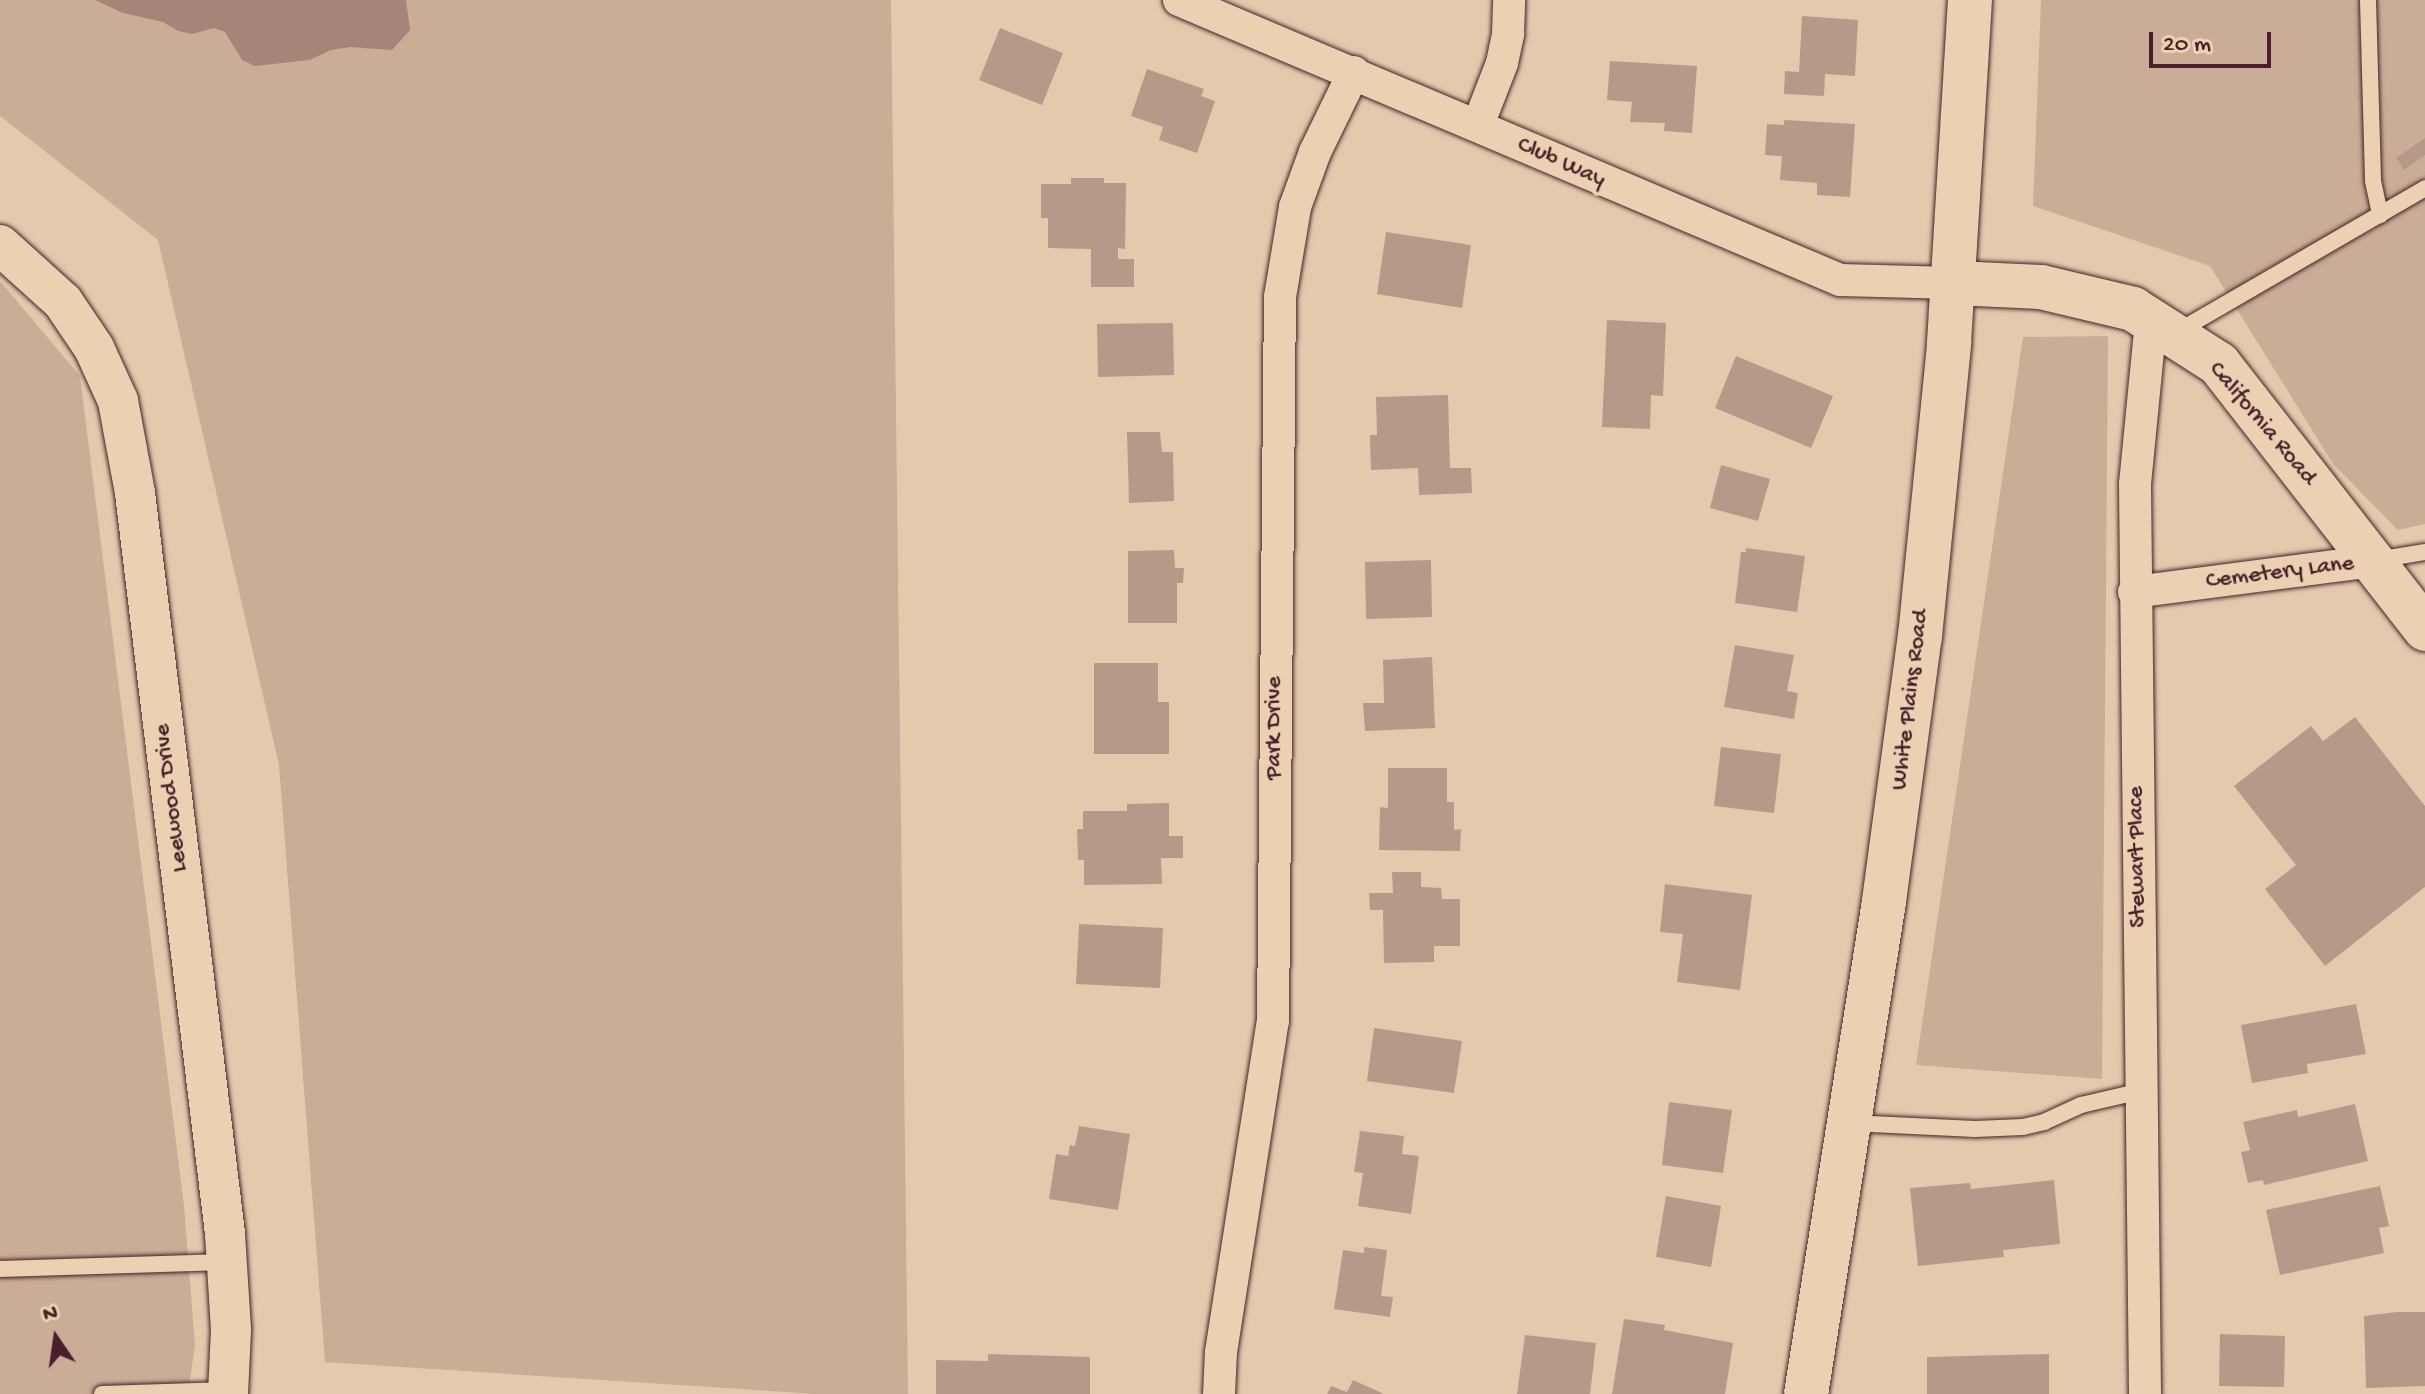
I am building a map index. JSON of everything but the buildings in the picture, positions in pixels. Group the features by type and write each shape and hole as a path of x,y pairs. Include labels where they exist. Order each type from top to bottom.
{"main road":[{"name":"White Plains Road","path":"1806,1394 1920,636 1954,283 1970,0"},
{"name":"California Road","path":"1954,283 2041,287 2133,309 2219,364 2425,629"}],"street":[{"name":"Club Way","path":"1179,0 1478,125 1559,164 1840,280 1954,283"},
{"path":"1478,125 1502,63 1508,34 1509,0"},
{"name":"Park Drive","path":"1219,1394 1221,1352 1273,1021 1280,297 1295,207 1315,152 1354,72"},
{"name":"Leewood Drive","path":"0,245 63,302 94,348 118,401 137,509 226,1262 231,1330 228,1392"},
{"name":"Stewart Place","path":"2145,1394 2135,484 2162,328"},
{"name":"Cemetery Lane","path":"2134,592 2372,561"}],"lane":[{"path":"2368,0 2373,181 2380,215"},
{"path":"2162,328 2380,215 2425,188"},
{"name":"Cemetery Lane","path":"2372,561 2425,552"},
{"path":"1848,1123 1975,1129 2023,1127 2044,1122 2081,1105 2141,1091"},
{"path":"0,1269 226,1262"},
{"path":"102,1394 228,1392"}],"shaded area":[{"path":"0,0 891,0 908,1394 816,1394 325,1362 279,765 158,240 0,116"},
{"path":"95,0 406,0 410,30 392,50 350,47 331,50 310,60 255,66 242,60 225,32 214,28 192,34 178,31 163,22 123,13"},
{"path":"2041,0 2425,0 2425,524 2398,530 2333,464 2210,266 2033,206"},
{"path":"0,281 80,376 184,1206 195,1345 188,1394 0,1394"},
{"path":"2108,336 2102,1079 1916,1065 2023,337"}]}
